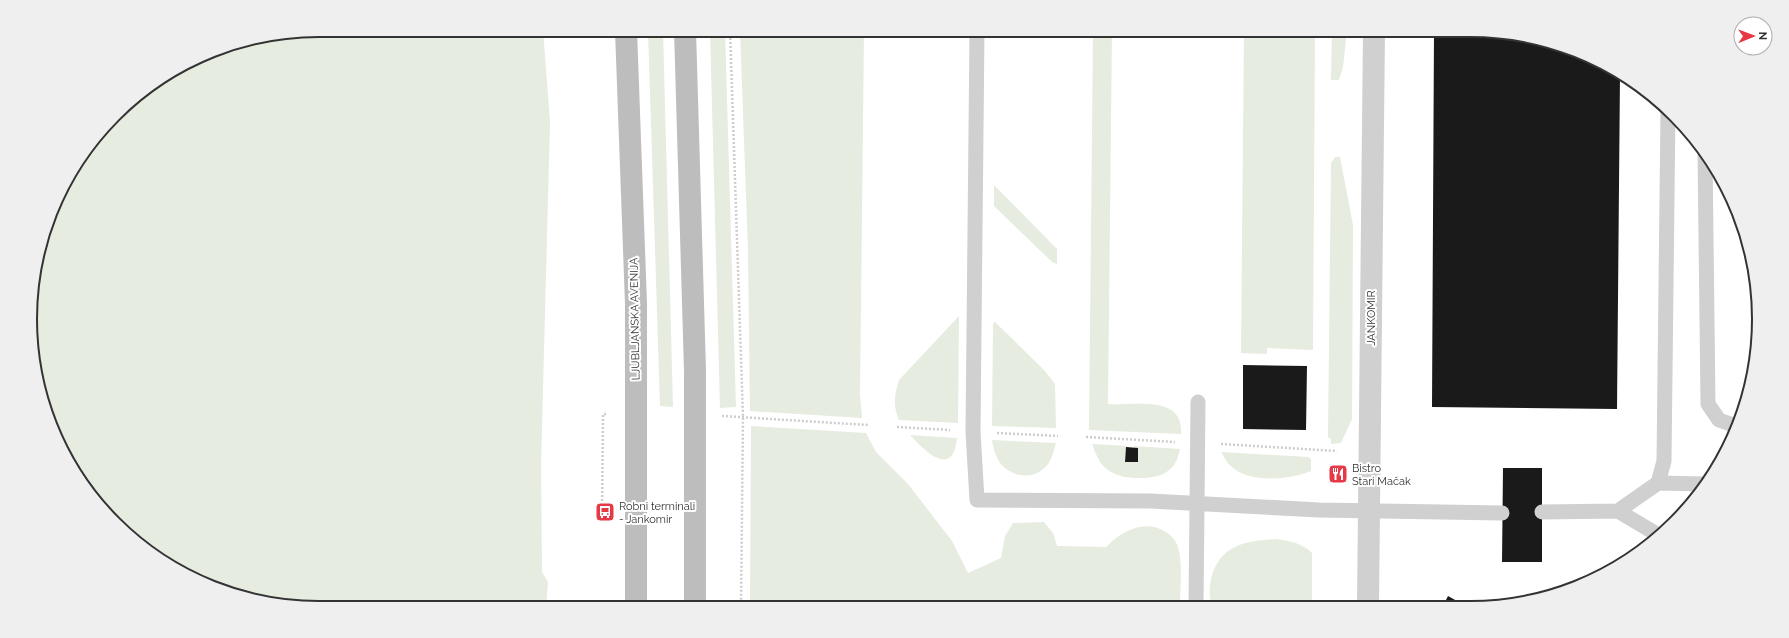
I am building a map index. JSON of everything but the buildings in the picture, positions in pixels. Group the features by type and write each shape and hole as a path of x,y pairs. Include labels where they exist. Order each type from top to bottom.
{"main road":[{"name":"LJUBLJANSKA AVENIJA","path":"626,37 636,304 634,601"},
{"path":"685,37 695,371 695,601"}],"street":[{"name":"JANKOMIR","path":"1368,601 1374,37"}],"lane":[{"path":"977,37 973,432 977,500 1198,502 1320,510 1502,513"},
{"path":"1658,483 1664,461 1668,119"},
{"path":"1705,164 1708,404 1719,420 1732,425"},
{"path":"1196,601 1198,402"},
{"path":"1618,511 1658,483 1699,484"},
{"path":"1542,512 1618,511 1654,533"}],"path":[{"path":"730,37 743,417 741,601"},
{"path":"602,517 602,414 608,414"},
{"path":"719,416 868,425"},
{"path":"896,427 952,430"},
{"path":"994,433 1058,436"},
{"path":"1086,438 1181,442"},
{"path":"1214,444 1337,451"}],"shaded area":[{"path":"319,37 544,37 550,122 541,465 542,572 548,582 547,601 319,601 282,599 264,596 211,580 178,563 147,543 133,531 95,491 75,460 58,427 42,374 39,356 37,319 39,282 42,264 52,228 58,211 75,178 95,147 107,133 147,95 178,75 211,58 264,42 282,39"},
{"path":"648,37 663,37 673,407 660,406"},
{"path":"710,37 725,37 736,407 720,408"},
{"path":"740,37 864,37 860,395 862,418 750,411 748,251"},
{"path":"1093,37 1112,37 1108,404 1149,404 1169,408 1176,414 1180,422 1181,434 1089,430"},
{"path":"1244,37 1315,37 1313,350 1267,348 1267,354 1241,353"},
{"path":"1332,37 1346,37 1343,67 1339,80 1331,80"},
{"path":"1335,157 1340,157 1353,225 1352,419 1341,443 1331,444 1331,439 1328,437 1331,163"},
{"path":"994,185 1057,249 1057,264 1052,262 994,206"},
{"path":"959,316 958,423 899,420 895,400 899,380"},
{"path":"995,322 1045,371 1055,384 1056,428 992,426 993,324"},
{"path":"751,426 866,433 876,452 908,484 952,541 968,573 1001,558 1005,536 1013,523 1044,522 1053,533 1057,546 1106,547 1125,532 1148,526 1164,531 1171,536 1176,542 1180,554 1180,601 750,601"},
{"path":"910,435 957,438 954,451 950,457 944,459 937,458 930,454"},
{"path":"992,440 1056,443 1048,465 1045,468 1036,474 1022,475 1015,474 1003,467 995,453"},
{"path":"1092,444 1128,446 1126,448 1125,461 1138,448 1134,448 1134,446 1180,449 1175,463 1161,475 1148,478 1131,478 1123,477 1105,468 1098,458"},
{"path":"1221,452 1308,457 1311,459 1311,471 1291,477 1257,478 1237,471 1226,461"},
{"path":"1277,539 1300,545 1312,553 1312,601 1211,601 1210,582 1215,567 1221,558 1228,551 1236,547 1255,541"}],"place":[{"name":"Bistro Stari Mačak","path":"1338,474"},
{"name":"Robni terminali - Jankomir","path":"605,512"}]}
